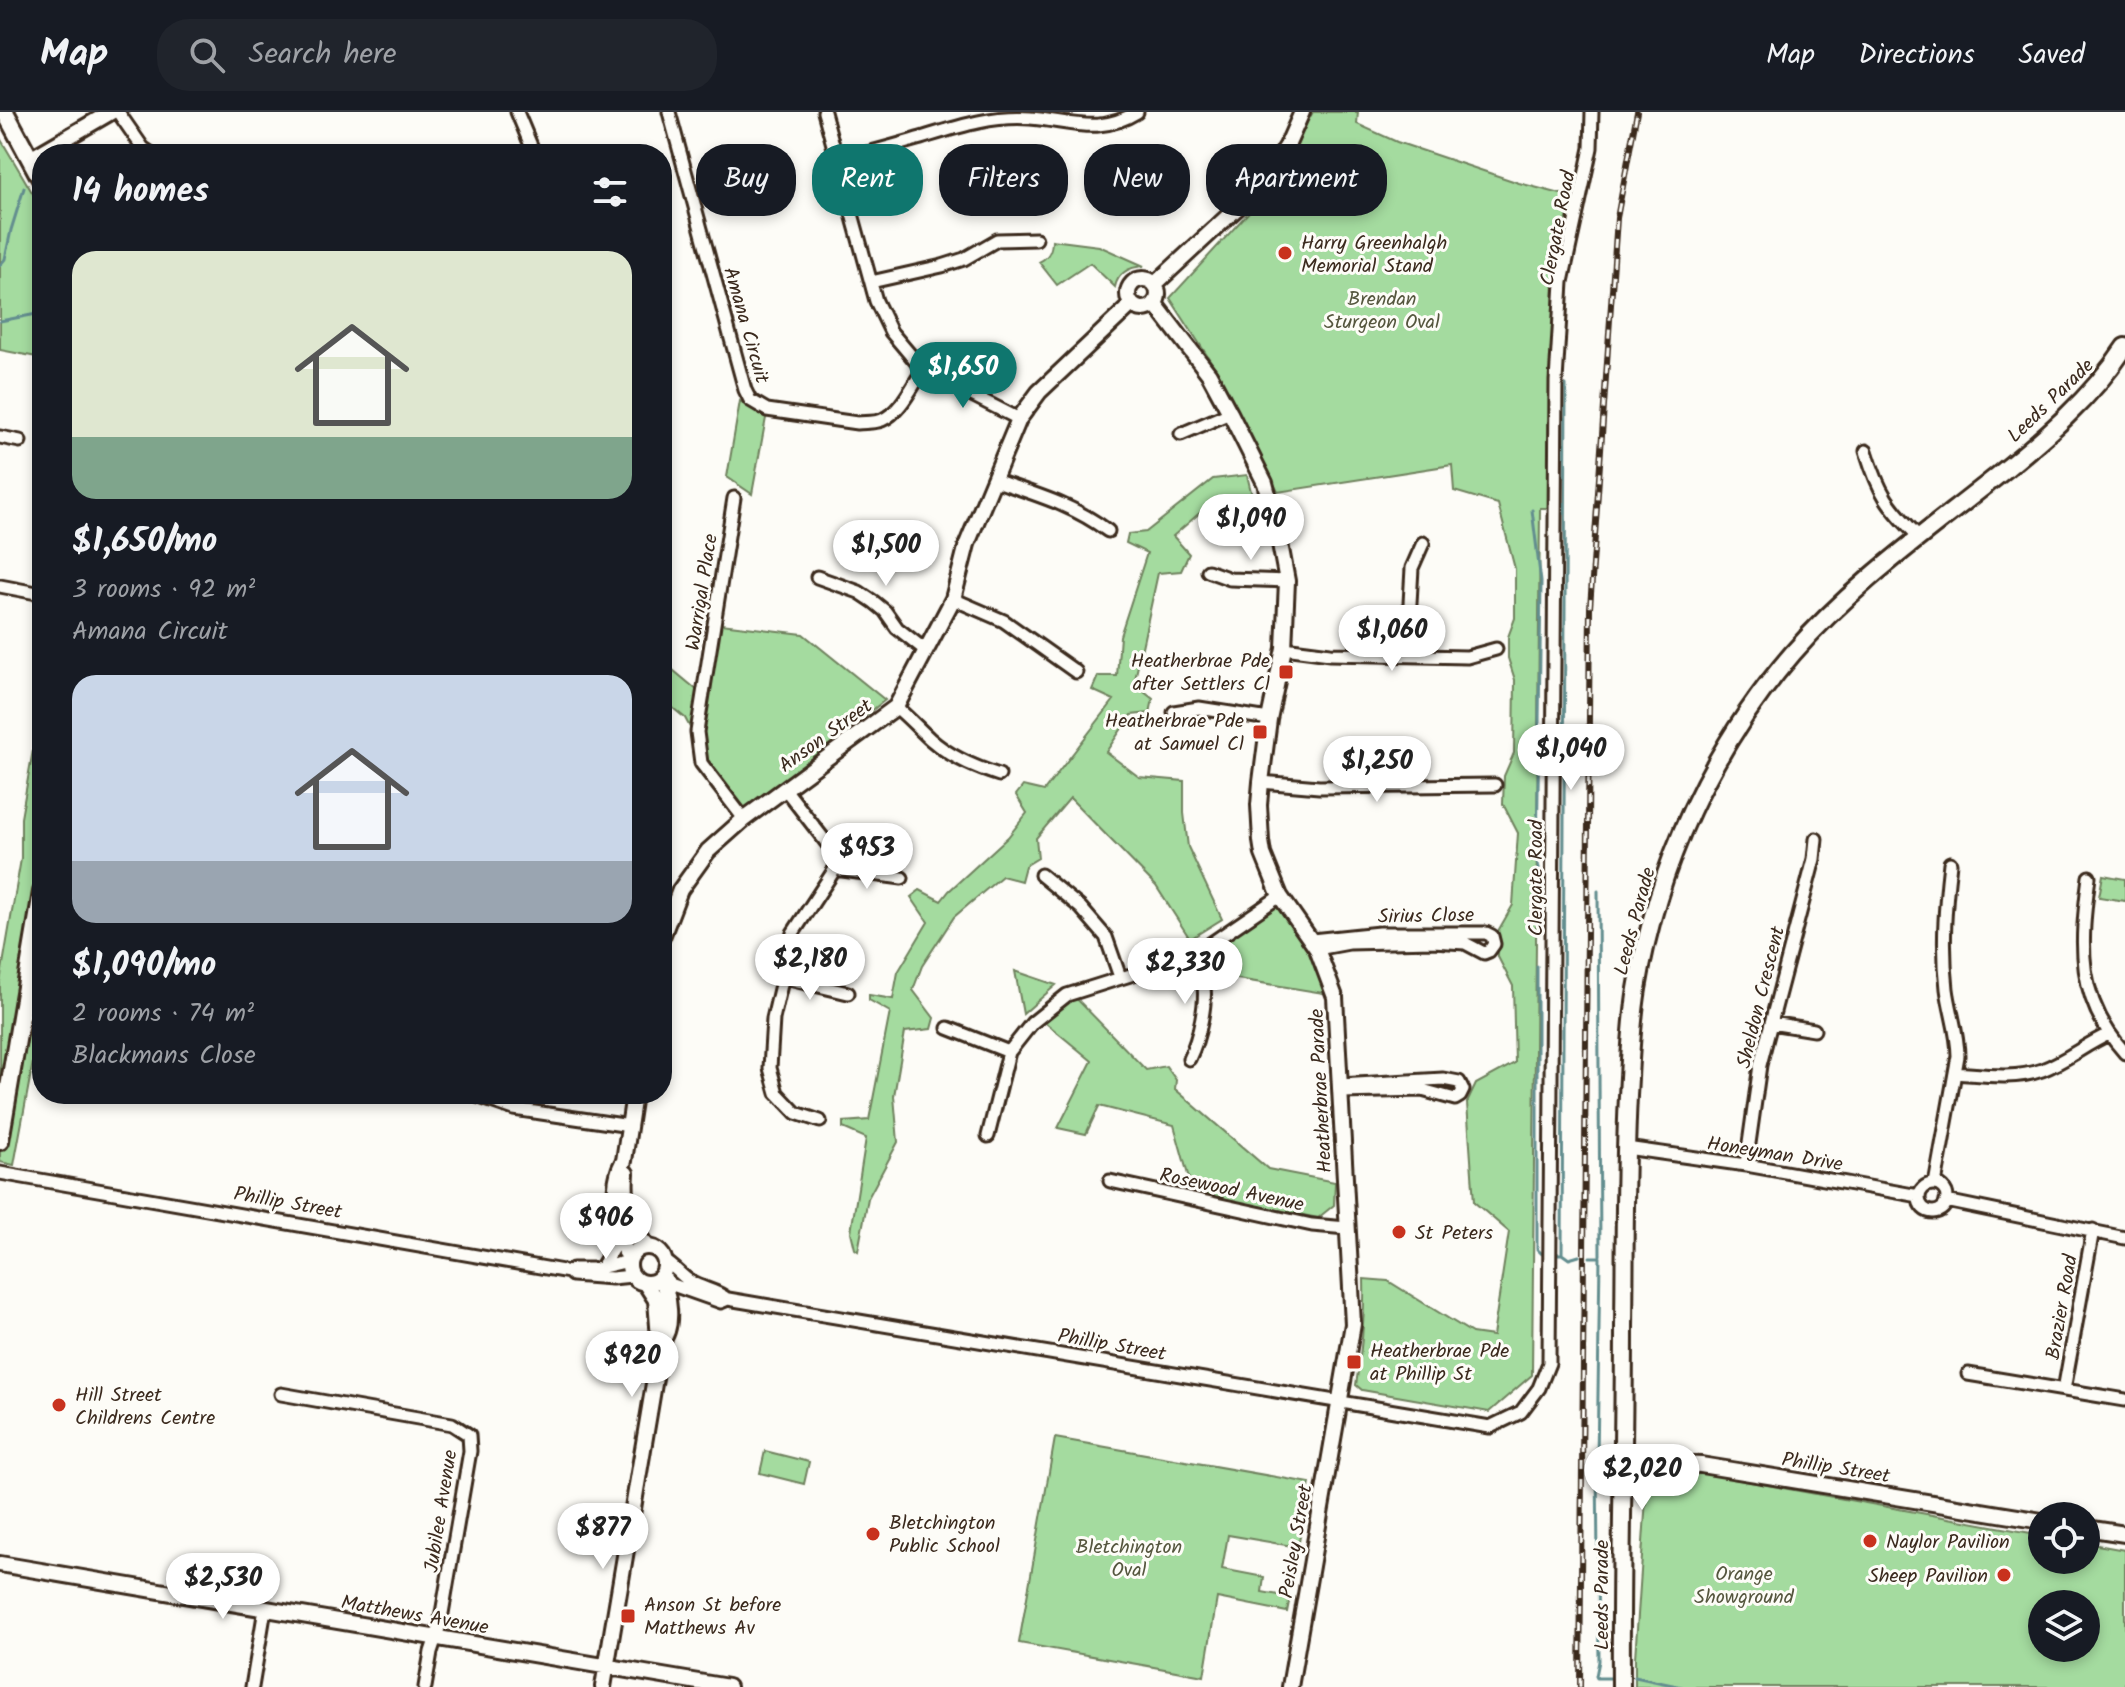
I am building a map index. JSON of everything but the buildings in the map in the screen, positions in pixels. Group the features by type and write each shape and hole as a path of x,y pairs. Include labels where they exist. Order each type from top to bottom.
{"main road":[{"path":"5,112 32,163"},
{"name":"Leeds Parade","path":"1621,1687 1626,1148 1631,1036 1645,945 1670,862 1692,807 1714,764 1744,716 1790,656 1863,583 2050,432 2100,382 2125,347"},
{"path":"0,1141 32,951"}],"street":[{"path":"56,144 111,112"},
{"path":"118,112 140,144"},
{"path":"517,112 530,144"},
{"name":"Amana Circuit","path":"669,112 750,400 767,410 857,423 870,422 891,415 923,370"},
{"path":"824,112 833,144"},
{"path":"900,144 977,122 1005,118 1032,118 1093,126 1108,125 1137,112"},
{"path":"1155,284 1264,183 1287,146 1302,112"},
{"name":"Clergate Road","path":"1490,1427 1521,1412 1539,1388 1549,1363 1556,381 1562,282 1591,148 1592,112"},
{"path":"853,216 882,317 891,332 923,370 1019,419"},
{"path":"871,282 953,263 997,240 1036,239"},
{"path":"1144,279 1155,284 1159,294 1155,304 1143,309 1132,304 1128,296 1132,284 1144,279"},
{"name":"Anson Street","path":"672,911 680,890 708,851 744,819 896,707 953,599 967,544 1019,419 1039,392 1132,304"},
{"name":"Heatherbrae Parade","path":"1155,304 1209,374 1265,483 1287,581 1284,648 1269,719 1259,805 1263,854 1280,896 1315,944 1335,997 1353,1324 1338,1402"},
{"path":"1181,434 1230,413"},
{"path":"0,437 20,441"},
{"path":"1866,451 1876,484 1888,503 1919,537"},
{"path":"994,480 1089,516 1108,531"},
{"name":"Warrigal Place","path":"734,498 697,732 701,763 744,819"},
{"path":"1407,656 1412,568 1423,543"},
{"path":"1208,571 1230,579 1287,581"},
{"path":"817,577 859,592 874,602 897,628 925,650"},
{"path":"0,586 32,592"},
{"path":"953,599 1004,621 1076,672"},
{"path":"1284,648 1330,654 1467,657 1496,649"},
{"path":"896,707 953,756 999,775"},
{"path":"1174,712 1199,708 1269,719"},
{"path":"1261,782 1319,787 1495,785"},
{"path":"785,789 833,851 835,869 793,933 773,1019 770,1068 777,1093 796,1113 820,1121"},
{"name":"Sheldon Crescent","path":"1746,1165 1760,1065 1814,859 1816,839"},
{"path":"1935,1184 1958,1040 1947,993 1943,932 1950,863"},
{"path":"835,869 902,878"},
{"path":"1041,875 1081,908 1106,937 1120,977"},
{"path":"2089,877 2082,923 2086,975 2093,1000 2109,1034 2125,1053"},
{"path":"988,1136 1009,1052 1032,1023 1067,995 1194,955 1280,896"},
{"name":"Sirius Close","path":"1379,933 1486,933 1492,936 1494,944 1484,953 1465,943 1433,941 1315,944 1379,933"},
{"path":"1189,1059 1195,1048 1202,1017 1204,980 1194,955"},
{"path":"781,977 848,993"},
{"path":"1771,1023 1814,1030"},
{"path":"948,1028 1009,1052"},
{"path":"1955,1073 2031,1074 2109,1034"},
{"path":"1443,1079 1459,1082 1463,1090 1455,1099 1422,1090 1340,1089 1443,1079"},
{"path":"500,1104 514,1109 630,1126"},
{"path":"633,1104 624,1161 625,1188 628,1212 637,1234 647,1246"},
{"name":"Honeyman Drive","path":"1626,1148 1746,1165 1919,1196"},
{"path":"624,1161 618,1167 615,1201 620,1237 629,1259"},
{"name":"Phillip Street","path":"0,1173 569,1272 572,1275 639,1280"},
{"name":"Rosewood Avenue","path":"1110,1181 1312,1225 1347,1228"},
{"path":"1935,1184 1944,1190 1946,1201 1941,1209 1928,1211 1921,1205 1919,1196 1923,1188 1935,1184"},
{"path":"1946,1201 2125,1238"},
{"name":"Brazier Road","path":"2064,1390 2093,1230"},
{"path":"601,1268 620,1237"},
{"path":"603,1687 661,1342 665,1338 669,1311 657,1249 647,1246 637,1249 629,1259 629,1268 656,1300 661,1342"},
{"name":"Phillip Street","path":"569,1272 573,1269 601,1268 629,1259"},
{"path":"639,1280 653,1282 662,1271"},
{"name":"Phillip Street","path":"662,1271 728,1299 1490,1427"},
{"name":"Phillip Street","path":"662,1271 670,1284 721,1302 728,1299"},
{"path":"669,1311 680,1298 695,1294"},
{"path":"1968,1374 2125,1400"},
{"name":"Jubilee Avenue","path":"281,1394 452,1424 469,1435 470,1451 440,1625 425,1687"},
{"name":"Peisley Street","path":"1290,1687 1338,1402"},
{"name":"Phillip Street","path":"1623,1461 1701,1465 2028,1519"},
{"path":"2100,1530 2125,1534"},
{"name":"Matthews Avenue","path":"0,1564 728,1687"},
{"path":"252,1687 265,1609"}],"green space":[{"name":"Brendan Sturgeon Oval","path":"1313,112 1358,112 1357,124 1397,142 1519,183 1572,197 1554,275 1549,508 1540,508 1532,1375 1489,1412 1362,1390 1356,1385 1363,1332 1364,1279 1388,1281 1472,1333 1493,1336 1509,1232 1474,1202 1467,1103 1476,1084 1515,1063 1513,986 1498,957 1498,931 1513,905 1518,833 1503,804 1504,776 1514,753 1515,680 1508,658 1508,637 1515,618 1515,569 1498,504 1454,491 1452,465 1278,492 1219,374 1170,298 1245,216 1387,216 1387,144 1294,144"},
{"path":"0,138 32,192 32,356 0,350"},
{"path":"1052,240 1099,246 1144,266 1125,272 1115,287 1090,263 1057,285 1039,262 1049,253"},
{"path":"740,401 766,418 752,494 727,477"},
{"path":"1247,475 1254,504 1202,511 1173,536 1189,554 1181,571 1158,573 1134,684 1153,699 1150,713 1131,715 1106,752 1139,777 1184,781 1188,847 1222,919 1190,939 1156,886 1070,798 1036,838 1038,858 1025,866 1021,881 1002,876 954,917 922,966 913,990 934,1018 931,1029 905,1032 894,1096 898,1142 868,1198 858,1251 851,1232 866,1138 843,1128 843,1122 869,1120 890,1012 869,1000 869,995 893,999 898,972 928,922 911,897 920,890 941,901 1008,837 1027,813 1016,795 1023,786 1044,791 1114,700 1092,690 1098,676 1117,676 1120,636 1147,553 1126,543 1128,534 1146,532 1213,479"},
{"path":"721,624 803,634 885,700 746,811 706,758 685,718 672,707 672,669 709,700"},
{"path":"32,756 32,1067 14,1165 0,1162 0,982 21,859 21,818"},
{"path":"2103,875 2125,879 2125,901 2099,897"},
{"path":"1279,904 1309,947 1329,994 1207,974 1201,955"},
{"path":"1015,971 1056,985 1023,1014"},
{"path":"1073,995 1146,1070 1166,1066 1176,1080 1175,1089 1268,1169 1335,1182 1334,1205 1318,1218 1193,1193 1174,1125 1099,1106 1086,1134 1058,1128 1092,1061 1041,1019"},
{"name":"Bletchington Oval","path":"1055,1438 1310,1483 1298,1547 1228,1535 1222,1569 1264,1577 1262,1592 1290,1597 1287,1612 1217,1598 1204,1676 1019,1643"},
{"path":"765,1451 809,1462 804,1484 760,1473"},
{"name":"Orange Showground","path":"1648,1470 1701,1473 2028,1532 2028,1574 2100,1574 2100,1546 2125,1550 2125,1687 1635,1687"}],"waterway":[{"path":"0,265 5,259 24,188"},
{"path":"0,321 32,315"},
{"path":"1562,1254 1566,385"},
{"path":"1532,510 1541,582 1537,861 1541,875 1546,878"},
{"path":"1598,891 1600,1255"},
{"path":"1537,966 1537,1249 1542,1254"},
{"path":"1555,1254 1569,1259 1579,1256"},
{"path":"1590,1257 1600,1257 1597,1463 1599,1661 1596,1676 1611,1678"},
{"path":"1635,1677 1682,1687"}],"railway":[{"path":"1580,1687 1590,608 1617,218 1637,112"}],"place":[{"name":"Harry Greenhalgh Memorial Stand","path":"1285,253"},
{"name":"Heatherbrae Pde after Settlers Cl","path":"1286,672"},
{"name":"Heatherbrae Pde at Samuel Cl","path":"1260,732"},
{"name":"St Peters","path":"1399,1232"},
{"name":"Heatherbrae Pde at Phillip St","path":"1354,1362"},
{"name":"Hill Street Childrens Centre","path":"59,1405"},
{"name":"Bletchington Public School","path":"873,1534"},
{"name":"Naylor Pavilion","path":"1870,1541"},
{"name":"Sheep Pavilion","path":"2004,1575"},
{"name":"Anson St before Matthews Av","path":"628,1616"}]}
